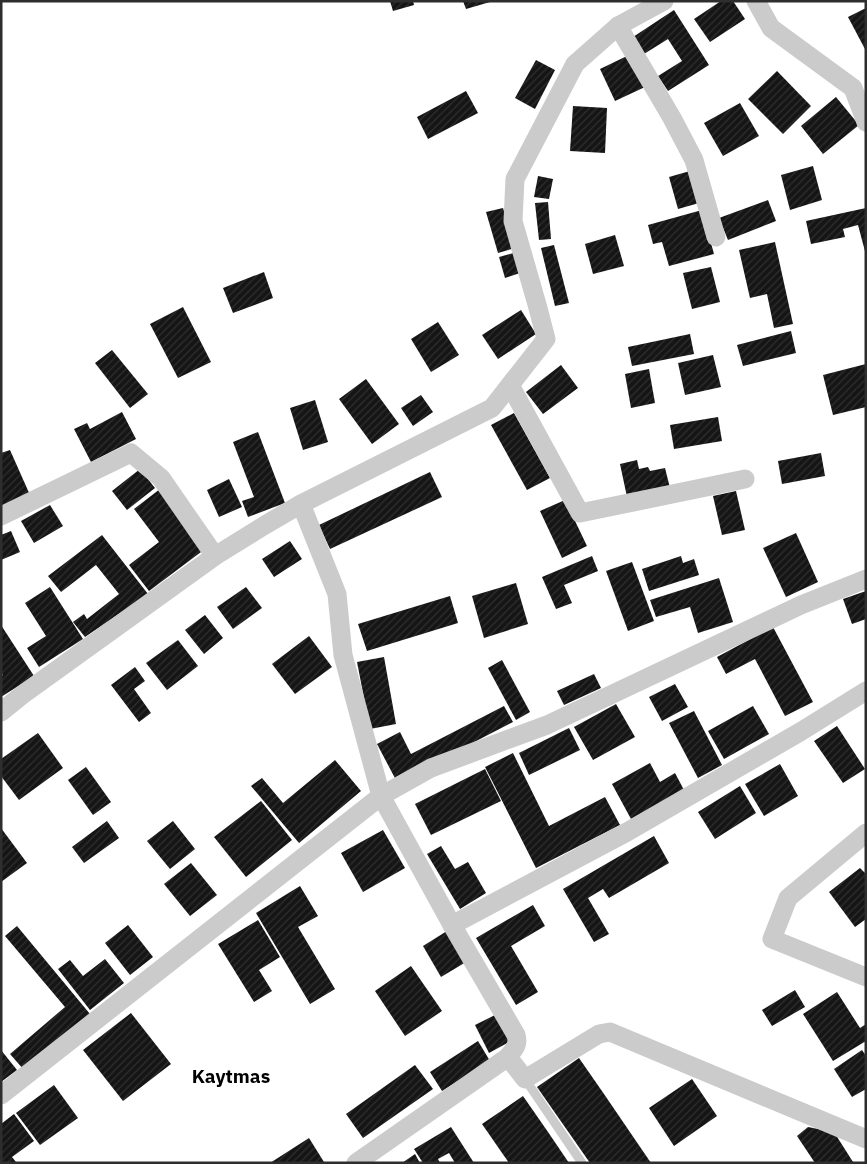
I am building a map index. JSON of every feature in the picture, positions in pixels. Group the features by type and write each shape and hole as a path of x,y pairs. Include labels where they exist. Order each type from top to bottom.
{"street":[{"path":"1,712 216,556 265,525 301,504 492,408 546,339 513,222 515,179 575,64 618,26 664,1"},
{"path":"756,1 772,28 859,85 866,122"},
{"path":"618,26 672,118 694,160 716,237"},
{"path":"510,385 580,514 745,479"},
{"path":"1,516 131,453 161,478 216,556"},
{"path":"301,504 337,594 343,655 381,796 452,926 516,1035 517,1046 508,1057 356,1163"},
{"path":"1,1096 381,796 431,768 547,726 801,604 866,579"},
{"path":"452,926 627,832 800,732 866,691"},
{"path":"866,833 788,898 772,939 866,977"},
{"path":"508,1057 525,1079 599,1034 610,1032 866,1139"}],"lane":[{"path":"525,1079 582,1163"}],"building":[{"path":"390,1 413,1 414,5 393,11"},
{"path":"463,1 490,1 490,2 466,9"},
{"path":"721,1 733,1 745,19 710,42 694,19"},
{"path":"866,8 866,51 848,17"},
{"path":"674,10 709,65 668,91 658,76 682,61 668,39 644,54 633,37"},
{"path":"629,55 645,87 615,101 600,69"},
{"path":"536,60 555,70 535,109 515,98"},
{"path":"777,71 811,106 783,134 748,99"},
{"path":"466,91 478,113 428,139 417,117"},
{"path":"836,97 859,125 823,154 801,126"},
{"path":"740,103 759,136 723,156 704,123"},
{"path":"573,106 607,108 605,153 570,151"},
{"path":"813,166 822,200 790,210 781,175"},
{"path":"690,171 699,203 678,209 669,177"},
{"path":"538,176 553,179 549,199 534,197"},
{"path":"768,200 776,221 728,240 719,218"},
{"path":"548,202 551,239 539,240 535,203"},
{"path":"503,208 515,248 498,253 486,212"},
{"path":"866,208 866,255 858,225 843,229 845,237 811,244 806,221"},
{"path":"702,210 714,254 669,266 662,242 653,244 648,225"},
{"path":"615,235 624,266 593,274 585,244"},
{"path":"775,242 793,324 774,328 767,294 750,298 739,250"},
{"path":"554,245 569,303 555,306 541,248"},
{"path":"517,252 523,272 505,278 499,257"},
{"path":"711,267 720,302 692,309 683,273"},
{"path":"264,272 273,298 233,313 223,288"},
{"path":"183,307 211,362 178,378 150,324"},
{"path":"521,310 536,334 498,359 482,335"},
{"path":"438,322 459,355 431,372 411,339"},
{"path":"791,331 796,353 743,366 737,345"},
{"path":"690,334 694,354 632,366 628,347"},
{"path":"112,350 148,394 130,408 95,363"},
{"path":"713,355 721,387 685,395 678,363"},
{"path":"866,364 866,407 833,415 823,375"},
{"path":"561,365 578,388 543,414 526,392"},
{"path":"649,369 655,403 631,408 625,374"},
{"path":"366,379 399,424 372,444 339,399"},
{"path":"421,395 433,412 413,426 401,408"},
{"path":"315,400 328,442 303,450 290,408"},
{"path":"122,412 136,439 91,462 74,429 87,423 90,429"},
{"path":"514,413 550,478 527,490 491,425"},
{"path":"718,417 722,441 674,449 670,425"},
{"path":"258,432 285,503 248,517 242,501 254,497 233,442"},
{"path":"10,450 30,495 1,507 1,453"},
{"path":"821,453 825,476 782,484 778,461"},
{"path":"637,460 639,469 648,467 650,471 665,468 670,488 627,497 620,464"},
{"path":"140,469 155,488 127,510 112,491"},
{"path":"430,472 442,497 330,549 319,525"},
{"path":"229,479 242,507 219,517 207,490"},
{"path":"160,489 205,549 149,591 129,565 159,542 134,509"},
{"path":"736,491 745,530 722,535 713,496"},
{"path":"565,500 587,546 562,558 540,511"},
{"path":"50,505 63,526 34,543 21,521"},
{"path":"11,531 20,552 1,560 1,535"},
{"path":"796,533 818,582 786,597 763,548"},
{"path":"102,535 148,594 85,637 73,622 84,614 87,619 119,594 96,565 61,592 48,576"},
{"path":"290,541 302,559 274,577 262,559"},
{"path":"592,556 598,571 564,585 572,603 556,609 542,577"},
{"path":"681,556 683,563 694,559 699,575 649,591 642,569"},
{"path":"632,562 654,621 628,631 606,571"},
{"path":"719,578 733,622 698,633 690,607 656,617 650,600"},
{"path":"516,583 528,624 484,638 472,596"},
{"path":"50,587 83,639 39,667 27,648 46,636 25,603"},
{"path":"246,587 262,608 233,629 217,607"},
{"path":"866,591 866,619 852,624 843,599"},
{"path":"450,596 458,623 367,651 358,624"},
{"path":"205,615 223,638 204,654 185,630"},
{"path":"1,625 34,676 1,697 1,676 3,675 1,673"},
{"path":"773,627 813,702 785,716 755,659 726,674 717,657"},
{"path":"309,636 332,667 295,694 272,664"},
{"path":"178,640 198,666 167,690 146,663"},
{"path":"384,657 396,724 370,729 357,662"},
{"path":"502,660 530,712 516,720 488,668"},
{"path":"135,667 145,681 134,689 151,713 139,722 111,685"},
{"path":"594,674 601,688 564,705 557,691"},
{"path":"675,684 688,707 662,721 649,697"},
{"path":"616,704 635,737 593,760 574,727"},
{"path":"504,706 513,722 397,782 377,744 400,732 411,754"},
{"path":"753,706 769,734 724,759 708,731"},
{"path":"694,711 722,765 698,778 669,723"},
{"path":"837,726 865,769 843,783 814,741"},
{"path":"569,728 580,750 529,775 519,753"},
{"path":"38,733 63,768 19,800 1,776 1,759"},
{"path":"513,753 549,826 605,797 620,825 536,868 485,767"},
{"path":"335,760 361,791 299,843 251,786 262,778 283,803"},
{"path":"650,763 660,782 675,773 684,790 631,819 612,784"},
{"path":"780,764 798,796 764,816 745,784"},
{"path":"86,767 111,802 93,815 68,780"},
{"path":"485,769 501,801 431,835 415,804"},
{"path":"740,786 756,813 715,839 698,812"},
{"path":"261,801 292,840 246,877 214,837"},
{"path":"107,821 119,838 84,863 72,847"},
{"path":"173,821 195,849 170,869 147,841"},
{"path":"1,828 27,863 1,882"},
{"path":"383,830 405,868 363,892 341,853"},
{"path":"654,836 669,863 609,898 603,889 588,898 609,934 594,942 563,889"},
{"path":"441,846 455,869 468,862 486,893 460,909 427,854"},
{"path":"191,863 217,895 190,916 164,884"},
{"path":"860,868 866,874 866,919 855,927 829,892"},
{"path":"300,886 318,916 298,927 335,989 310,1004 256,913"},
{"path":"533,905 545,926 511,946 538,992 516,1005 476,938"},
{"path":"258,920 280,957 259,970 272,991 254,1002 218,944"},
{"path":"128,925 153,957 130,975 105,943"},
{"path":"17,926 90,1014 24,1070 10,1054 65,1007 5,936"},
{"path":"447,931 466,962 441,977 423,946"},
{"path":"105,959 124,983 90,1010 58,969 70,960 83,976"},
{"path":"411,966 442,1011 405,1036 375,991"},
{"path":"795,990 805,1007 772,1026 762,1010"},
{"path":"837,992 860,1028 866,1024 866,1041 833,1061 803,1014"},
{"path":"131,1013 171,1064 123,1101 83,1050"},
{"path":"497,1014 511,1041 489,1053 475,1025"},
{"path":"478,1041 490,1061 442,1091 430,1072"},
{"path":"1,1050 17,1070 1,1082"},
{"path":"862,1050 866,1056 866,1089 852,1097 834,1069"},
{"path":"579,1058 651,1163 590,1163 537,1087"},
{"path":"415,1065 433,1089 363,1138 346,1114"},
{"path":"692,1079 717,1116 674,1146 649,1108"},
{"path":"54,1085 78,1118 40,1145 16,1113"},
{"path":"523,1096 569,1163 509,1163 482,1124"},
{"path":"14,1114 34,1141 12,1157 16,1162 1,1163 1,1124"},
{"path":"451,1127 474,1163 455,1163 449,1153 438,1159 440,1163 423,1163 414,1149"},
{"path":"808,1127 834,1132 853,1162 815,1163 797,1136"},
{"path":"309,1138 324,1162 270,1163"},
{"path":"415,1154 420,1163 402,1163"}],"district":[{"name":"Kaytmas","path":"231,1076"}]}
